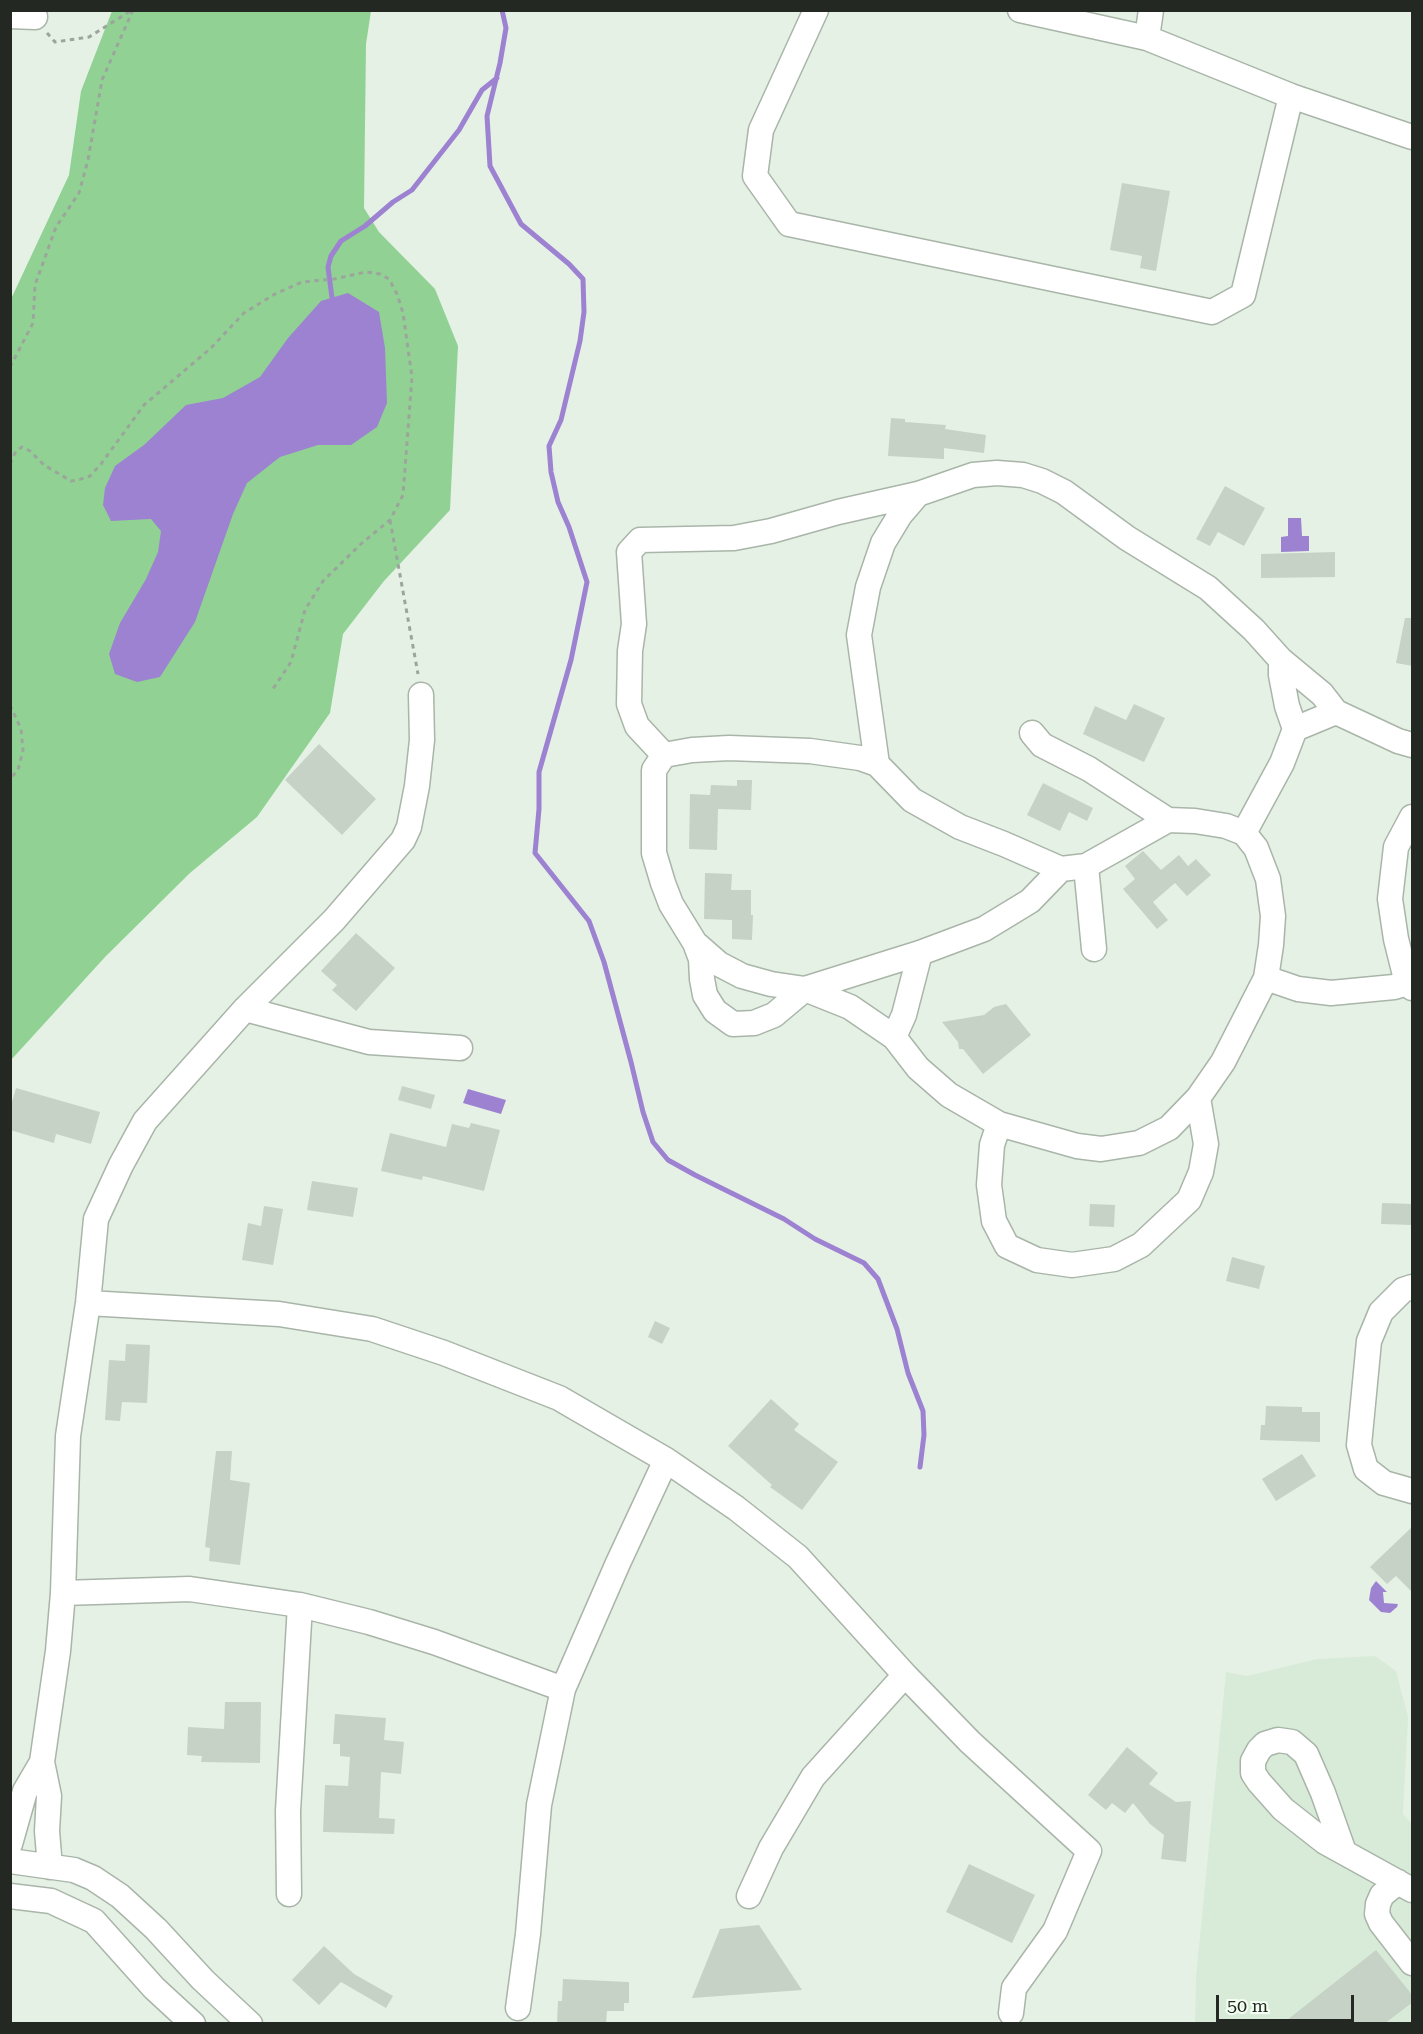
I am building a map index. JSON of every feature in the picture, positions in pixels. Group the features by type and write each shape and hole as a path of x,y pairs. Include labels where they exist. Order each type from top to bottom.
{"street":[{"path":"816,10 761,129 755,176 789,224 1212,312 1243,295 1291,96"},
{"path":"1020,10 1147,38 1291,96 1413,137"},
{"path":"1147,38 1151,10"},
{"path":"10,16 34,17"},
{"path":"664,754 637,726 629,704 630,651 634,624 629,552 640,540 734,538 918,494 973,475 996,473 1014,474 1042,482 1064,492 1127,538 1208,588 1254,630 1281,660 1322,694 1336,712 1411,747"},
{"path":"877,764 859,635 868,587 883,543 900,515 918,494"},
{"path":"1244,833 1282,763 1295,729 1287,706 1281,675 1281,660"},
{"path":"50,1866 47,1831 49,1796 42,1762 58,1651 63,1593 68,1436 88,1303 96,1220 121,1165 145,1121 245,1009 334,920 403,840 414,810 417,786 422,740 421,695"},
{"path":"1295,729 1336,712"},
{"path":"1032,733 1042,745 1089,769 1168,820"},
{"path":"695,943 719,964 742,976 771,984 805,989 850,1008 894,1037 918,1068 949,1095 999,1124 1077,1146 1101,1149 1139,1143 1169,1128 1198,1098 1223,1062 1266,978 1273,915 1268,879 1256,848 1244,833 1226,826 1195,820 1168,820 1086,866 1061,869 960,827 912,800 877,764 860,758 729,747 664,754 654,770 654,853 663,884 671,904 695,943 701,959 705,995 716,1011 733,1024 754,1023 774,1014 805,989 920,953 984,929 1030,901 1061,869"},
{"path":"1266,978 1298,989 1331,993 1410,986 1395,939 1390,899 1396,847 1413,817"},
{"path":"1086,866 1094,949"},
{"path":"894,1037 904,1015 920,953"},
{"path":"245,1009 369,1042 460,1048"},
{"path":"999,1124 992,1145 989,1185 994,1221 1007,1246 1038,1260 1072,1265 1114,1259 1141,1245 1190,1200 1201,1172 1206,1144 1198,1098"},
{"path":"1413,1287 1403,1290 1382,1312 1369,1341 1359,1445 1366,1469 1384,1484 1413,1491"},
{"path":"88,1303 279,1314 372,1329 444,1353 559,1398 666,1460 736,1508 798,1557 905,1675 970,1742 1089,1851 1055,1931 1014,1988 1011,2013"},
{"path":"518,2008 528,1934 539,1805 563,1689 666,1460"},
{"path":"63,1593 190,1589 300,1605 402,1632 498,1664 563,1689"},
{"path":"289,1894 288,1811 300,1605"},
{"path":"749,1896 771,1848 813,1777 905,1675"},
{"path":"1344,1852 1306,1754 1293,1742 1278,1740 1265,1744 1258,1750 1253,1761 1253,1773 1282,1809 1325,1842 1405,1886"},
{"path":"10,1844 26,1791 42,1762"},
{"path":"10,1861 74,1870 93,1878 120,1896 156,1929 235,2018"},
{"path":"1405,1886 1382,1895 1377,1914 1381,1923 1413,1963"},
{"path":"10,1896 51,1901 94,1921 154,1988 194,2024"},
{"path":"170,2002 179,1992 203,1980"}],"path":[{"path":"34,17 55,42 89,37 133,10"},
{"path":"10,367 33,322 35,285 56,227 79,193 88,160 102,80 133,10"},
{"path":"10,464 16,451 22,447 30,451 44,465 71,480 90,476 144,405 211,348 244,313 275,294 302,282 334,279 366,272 380,274 389,279 403,313 412,377 403,495 390,520 362,543 323,581 305,610 291,662 271,692"},
{"path":"390,520 421,695"},
{"path":"10,705 21,729 23,750 18,770 10,779"}],"shaded area":[{"path":"348,293 379,312 385,348 387,403 377,427 351,445 318,445 280,457 247,483 233,514 195,622 160,677 137,682 115,674 109,654 120,623 146,579 158,552 161,531 151,519 111,521 103,505 105,488 115,466 144,445 186,405 223,398 260,377 288,338 321,301"},
{"path":"1288,518 1301,518 1302,536 1309,536 1309,551 1281,552 1281,537 1288,536"},
{"path":"468,1089 506,1100 501,1114 463,1103"},
{"path":"1376,1581 1387,1592 1383,1592 1384,1603 1398,1604 1390,1613 1381,1612 1369,1600 1371,1588"},
{"path":"1375,1656 1396,1671 1408,1717 1403,1814 1412,1824 1412,2023 1195,2024 1196,1977 1226,1672 1247,1676 1317,1659"}],"green space":[{"path":"112,11 371,11 366,44 364,208 379,232 435,289 458,346 450,510 384,581 343,634 330,713 257,817 190,873 106,956 11,1060 11,299 69,175 81,91"}],"building":[{"path":"1122,183 1170,191 1156,271 1140,268 1142,256 1110,250"},
{"path":"891,418 905,419 905,422 946,425 945,429 986,435 984,453 944,448 944,459 888,456"},
{"path":"1225,486 1265,508 1244,546 1218,532 1210,546 1196,539"},
{"path":"1335,552 1335,577 1261,578 1261,554"},
{"path":"1405,618 1413,618 1413,666 1396,663"},
{"path":"1134,704 1165,718 1144,762 1083,734 1095,706 1126,720"},
{"path":"319,744 376,799 342,835 285,780"},
{"path":"737,780 752,780 751,810 718,809 717,850 689,849 690,794 710,795 711,785 737,786"},
{"path":"1043,783 1093,808 1087,821 1069,812 1060,831 1027,815"},
{"path":"1143,851 1161,870 1179,855 1188,866 1196,859 1211,875 1187,896 1175,883 1153,902 1168,920 1157,929 1123,889 1135,879 1125,866"},
{"path":"705,873 732,874 731,890 751,890 752,940 732,939 732,920 704,919"},
{"path":"356,933 395,968 356,1011 332,990 337,985 321,971"},
{"path":"1006,1004 1031,1035 983,1074 963,1049 959,1049 958,1042 942,1022 984,1015 994,1007"},
{"path":"402,1086 435,1095 431,1109 398,1100"},
{"path":"16,1088 100,1112 91,1144 56,1134 54,1143 10,1130 10,1109"},
{"path":"471,1123 500,1130 484,1191 423,1176 422,1180 381,1171 390,1133 446,1147 452,1124 469,1128"},
{"path":"312,1181 358,1188 353,1217 307,1210"},
{"path":"1382,1203 1413,1204 1413,1225 1381,1224"},
{"path":"1090,1204 1115,1205 1114,1227 1089,1226"},
{"path":"264,1206 283,1209 273,1265 242,1260 248,1223 261,1226"},
{"path":"1232,1257 1265,1266 1259,1289 1226,1281"},
{"path":"655,1321 670,1328 662,1344 648,1337"},
{"path":"126,1344 150,1345 147,1403 122,1402 120,1421 105,1420 109,1360 125,1361"},
{"path":"771,1399 799,1424 794,1430 838,1462 802,1510 770,1487 772,1485 728,1446"},
{"path":"1266,1406 1302,1407 1302,1412 1320,1412 1320,1442 1260,1440 1261,1425 1265,1425"},
{"path":"216,1451 232,1451 230,1480 250,1483 240,1565 209,1561 210,1548 205,1547"},
{"path":"1302,1454 1316,1476 1276,1501 1262,1479"},
{"path":"1413,1526 1413,1593 1396,1576 1387,1584 1370,1567"},
{"path":"225,1702 261,1702 260,1763 201,1762 202,1756 187,1755 188,1727 224,1729"},
{"path":"335,1714 386,1718 384,1740 404,1742 401,1774 381,1772 379,1818 395,1819 394,1834 323,1832 325,1785 348,1786 350,1757 340,1756 340,1744 333,1744"},
{"path":"1127,1747 1158,1773 1149,1784 1176,1802 1191,1801 1186,1862 1161,1859 1164,1835 1150,1824 1133,1803 1125,1813 1112,1803 1106,1810 1088,1795"},
{"path":"969,1864 1035,1895 1012,1943 946,1912"},
{"path":"759,1925 802,1990 692,1998 720,1929"},
{"path":"324,1946 354,1974 393,1996 386,2008 341,1982 319,2005 292,1980"},
{"path":"1376,1950 1413,1996 1413,2002 1384,2024 1282,2024"},
{"path":"563,1979 629,1982 629,2003 624,2003 624,2011 607,2011 606,2024 557,2024 558,2001 562,2001"}],"waterway":[{"path":"502,10 506,28 487,116 490,166 521,224 569,264 583,279 584,312 580,341 561,420 549,446 551,472 558,502 569,527 587,582 571,660 539,772 539,809 535,853 589,921 604,962 653,1142 668,1160 864,1263 878,1279 897,1329 908,1373 923,1411 924,1435 920,1467"},
{"path":"332,298 328,267 331,256 341,241 365,226 393,202 412,190 459,130 482,90 497,78"}]}
